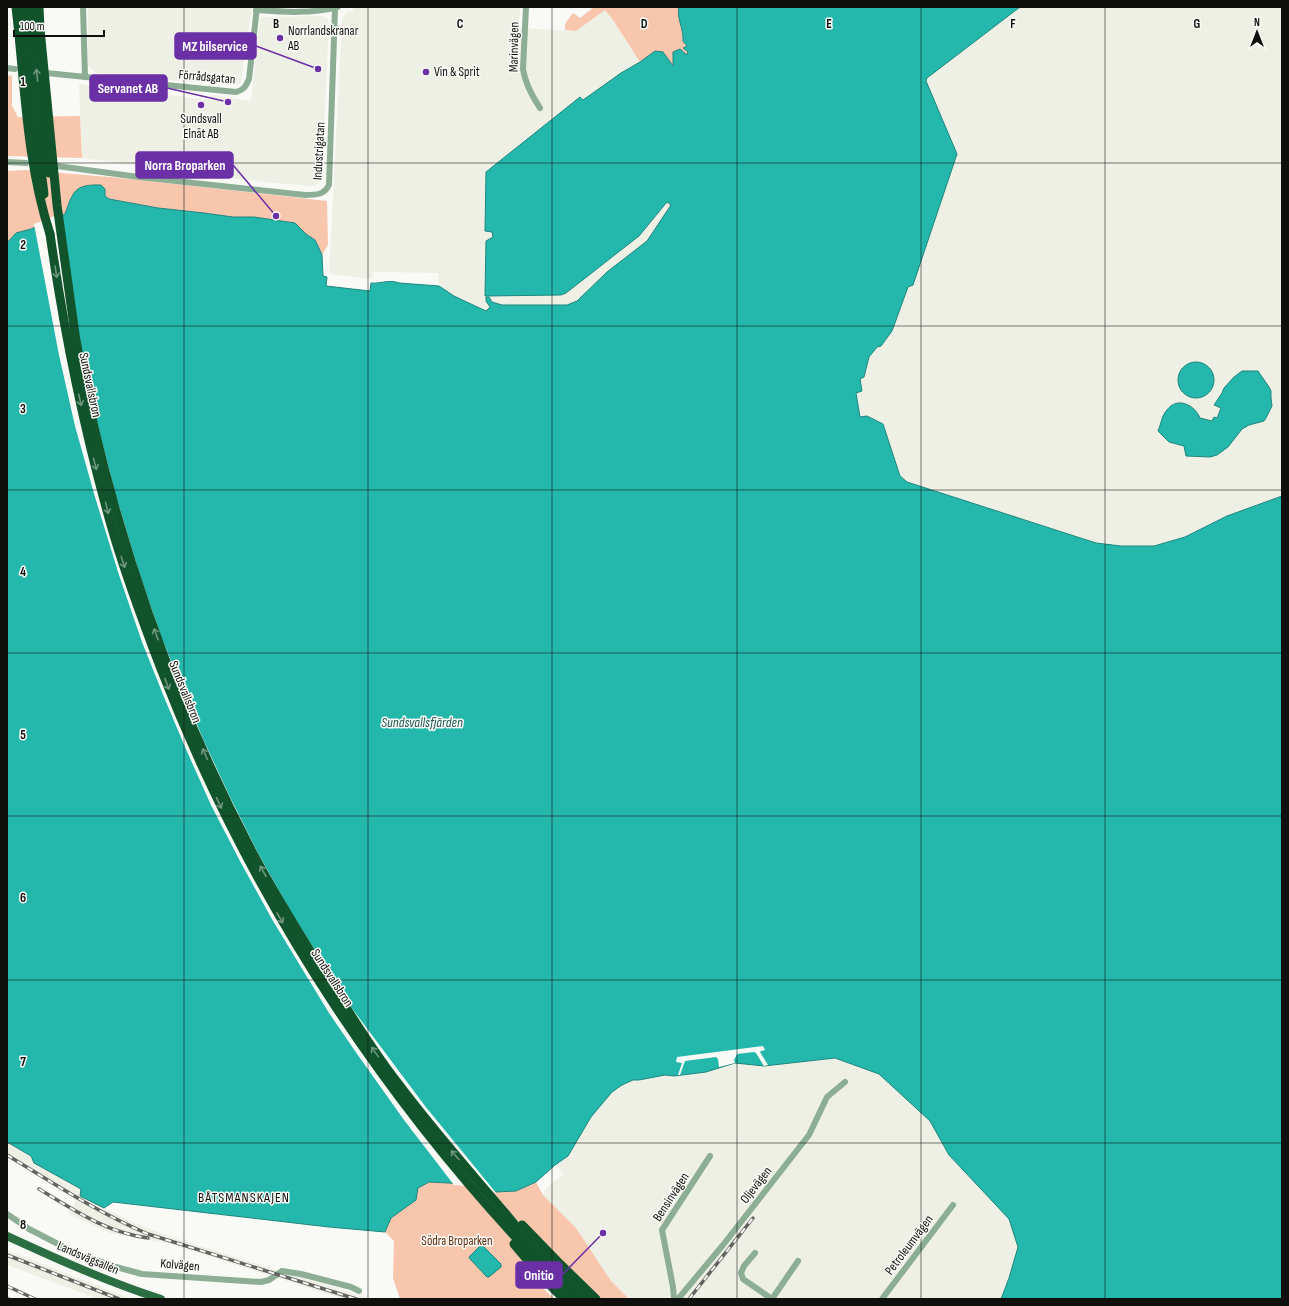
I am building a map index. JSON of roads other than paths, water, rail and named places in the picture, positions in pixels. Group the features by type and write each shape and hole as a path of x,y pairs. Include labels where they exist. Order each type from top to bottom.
{"highway":[{"path":"16,7 26,115 33,162 38,192 50,234"},
{"name":"Sundsvallsbron","path":"23,7 34,114 50,234 77,388 111,525 149,638 200,761 223,811 257,876 301,953 363,1048 407,1108 487,1206"},
{"name":"Sundsvallsbron","path":"31,7 53,204 77,348 93,423 138,584 178,692 230,808 264,873 297,930 370,1045 395,1081 454,1155 480,1184"},
{"path":"39,7 58,205 77,348"},
{"path":"480,1184 528,1240 586,1299"},
{"path":"480,1184 502,1203 556,1261 596,1299"},
{"path":"487,1206 521,1253 564,1299"},
{"path":"487,1206 546,1271 575,1299"}],"main road":[{"name":"Landsvägsallén","path":"7,1236 79,1269 137,1292 161,1299"}],"street":[{"path":"83,7 85,77"},
{"path":"257,8 287,12 307,12 337,7"},
{"name":"Industrigatan","path":"57,166 139,177 305,195 314,195 324,192 329,185 337,7"},
{"name":"Marinvägen","path":"526,7 523,69 530,92 540,108"},
{"name":"Förrådsgatan","path":"46,73 236,92 241,91 249,79 257,8"},
{"path":"7,68 15,69"},
{"path":"7,162 24,162"},
{"name":"Oljevägen","path":"678,1299 723,1245 809,1135 827,1096 845,1082"},
{"name":"Bensinvägen","path":"674,1299 662,1230 710,1156"},
{"name":"Petroleumvägen","path":"882,1299 952,1205"},
{"name":"Kolvägen","path":"7,1214 29,1229 81,1255 142,1274 262,1282 269,1280 282,1271 301,1274 359,1291"},
{"path":"755,1253 744,1266 741,1273 744,1279 772,1299 798,1261"}],"water":[{"name":"Sundsvallsfjärden","path":"679,7 1020,7 927,78 926,81 957,154 913,285 908,287 892,331 881,346 877,347 869,357 864,377 860,379 862,391 856,393 860,417 867,416 883,424 900,476 907,482 1096,543 1121,546 1154,546 1185,537 1227,516 1282,496 1282,1299 1001,1299 1018,1247 1009,1219 949,1155 930,1121 879,1074 835,1058 764,1066 735,1063 706,1072 674,1076 665,1075 633,1080 612,1092 591,1117 568,1156 555,1165 536,1182 516,1191 496,1192 487,1185 429,1182 418,1188 416,1200 391,1218 385,1232 113,1202 104,1208 80,1196 81,1189 34,1163 31,1156 7,1142 7,243 16,233 31,229 65,214 70,200 80,188 92,185 101,185 105,189 105,196 109,199 158,208 233,217 254,217 295,223 306,234 315,240 318,246 322,255 323,276 327,277 326,286 370,291 371,283 395,282 439,286 454,296 486,311 490,307 486,301 486,297 489,297 492,302 502,305 567,305 577,301 607,272 647,241 671,205 667,202 639,236 566,293 561,295 485,296 486,241 493,237 492,232 485,231 486,172 580,97 583,100 655,51 663,52 673,66 673,52 680,49 687,55 688,52 683,48 687,46 683,41 678,15"},
{"path":"1200,362 1209,367 1213,373 1213,387 1209,393 1200,398 1192,398 1183,393 1179,387 1178,376 1183,367 1189,363"},
{"path":"1242,371 1258,371 1271,391 1272,406 1264,421 1249,425 1242,429 1228,447 1217,455 1210,457 1186,456 1184,446 1169,442 1158,431 1165,412 1171,406 1176,404 1181,403 1190,406 1198,413 1200,418 1212,421 1214,417 1217,418 1221,408 1214,405 1224,388"},
{"path":"480,1246 483,1246 501,1264 501,1267 489,1277 487,1277 469,1257"}],"railway":[{"path":"7,1155 111,1217 148,1234 356,1299"},
{"path":"39,1189 78,1213 104,1226 132,1235 148,1238"},
{"path":"689,1299 753,1218"},
{"path":"7,1255 119,1299"},
{"path":"7,1286 35,1299"}],"place":[{"name":"Norrlandskranar AB","path":"280,38"},
{"name":"MZ bilservice","path":"318,69"},
{"name":"Vin & Sprit","path":"426,72"},
{"name":"Servanet AB","path":"228,102"},
{"name":"Sundsvall Elnät AB","path":"201,105"},
{"name":"Norra Broparken","path":"276,216"},
{"name":"Onitio","path":"603,1233"}],"district":[{"name":"BÅTSMANSKAJEN","path":"244,1197"}],"park label":[{"name":"Södra Broparken","path":"457,1241"}]}
